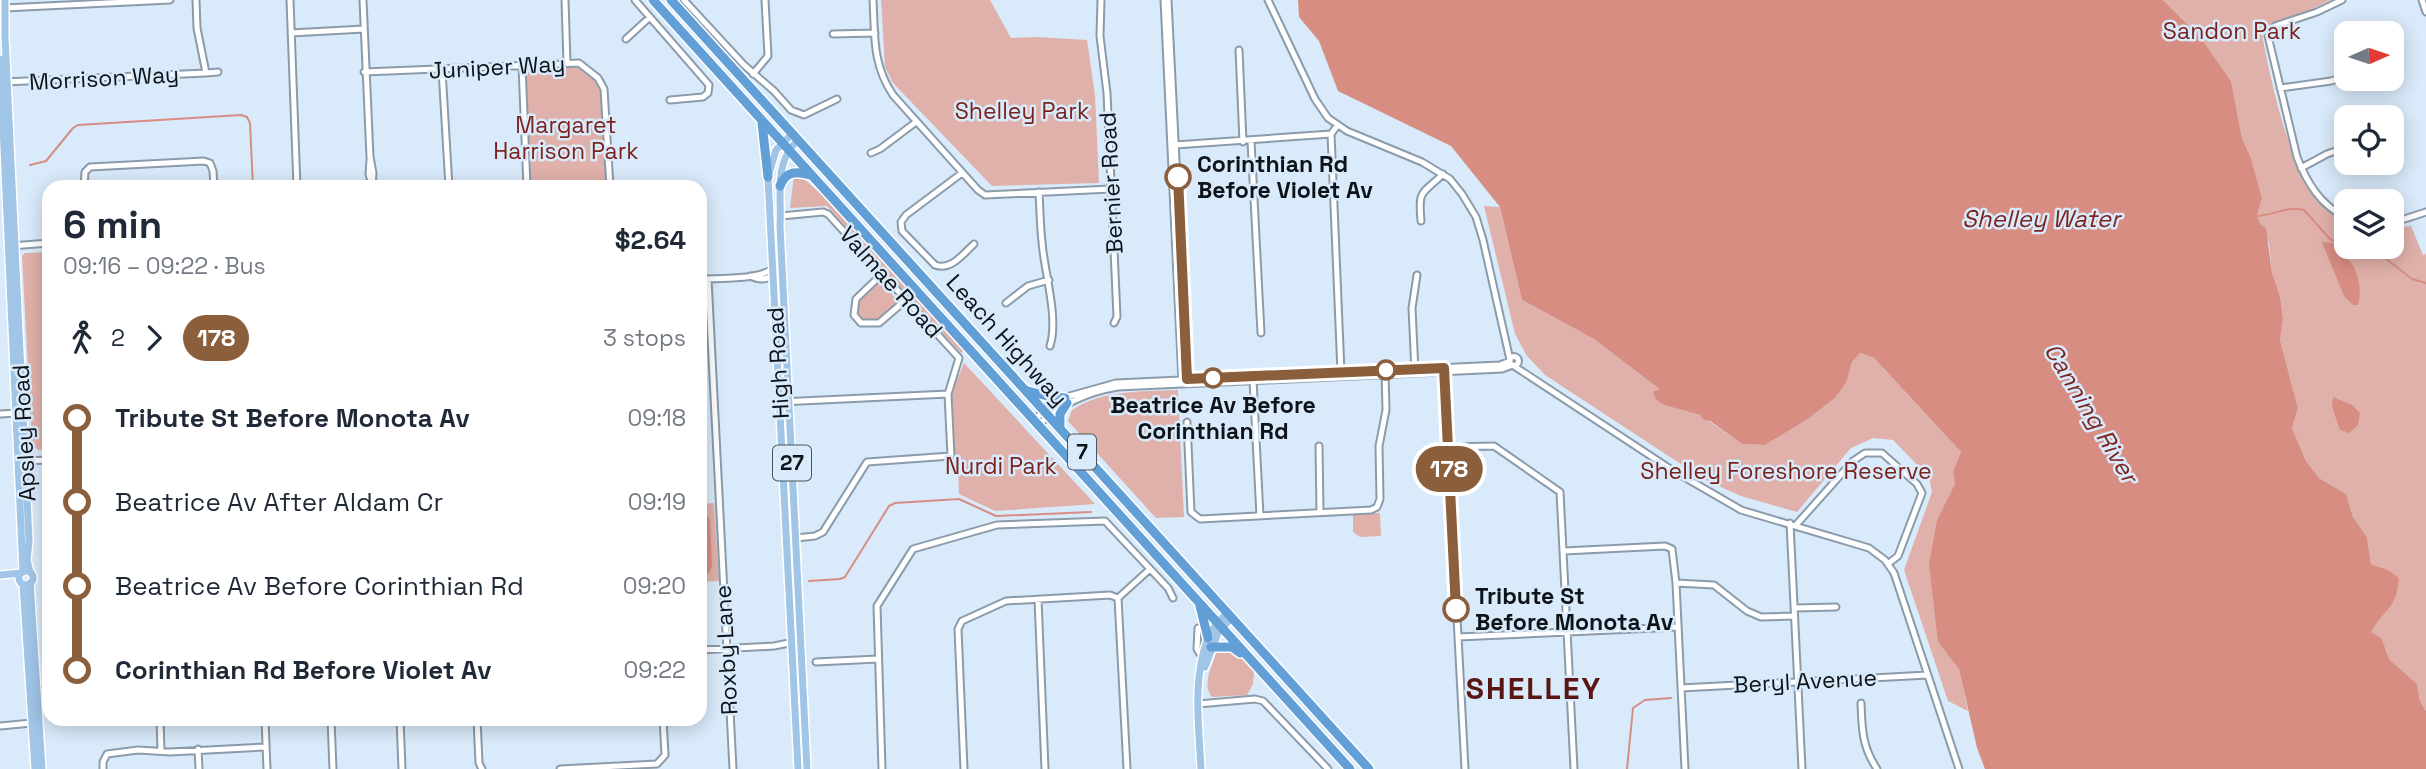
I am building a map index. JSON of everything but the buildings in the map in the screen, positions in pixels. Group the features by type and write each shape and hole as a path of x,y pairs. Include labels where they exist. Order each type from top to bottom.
{"highway":[{"name":"Leach Highway","path":"653,0 1350,769"},
{"name":"Leach Highway","path":"671,0 1370,769"},
{"name":"27","path":"761,119 768,177"},
{"path":"780,186 783,177 792,172 811,176"},
{"path":"1026,391 1066,400 1060,414 1060,428"},
{"path":"1199,603 1210,643 1232,647 1255,664"}],"main road":[{"name":"Apsley Road","path":"5,4 2,36 6,201 12,246 20,413 24,577 42,769"},
{"name":"Apsley Road","path":"0,59 4,82"},
{"name":"High Road","path":"795,137 773,155 768,177 774,266 770,278 774,287 798,769"},
{"name":"High Road","path":"785,146 780,186 782,259 807,769"},
{"path":"0,578 24,577"},
{"path":"1203,769 1200,703 1203,658 1220,625 1230,614"},
{"path":"1200,703 1210,643"},
{"name":"Apsley Road","path":"34,691 32,723 35,769"}],"street":[{"path":"5,4 170,0"},
{"name":"Morrison Way","path":"196,0 197,28 206,73"},
{"path":"290,0 297,180"},
{"path":"565,0 567,63"},
{"path":"635,0 709,85 708,93 703,97 670,100"},
{"path":"684,0 753,74 774,91 791,110 801,115 808,114 837,99"},
{"path":"753,74 768,56 765,0"},
{"path":"873,0 876,55 881,75 893,95 916,122 985,195 1111,189"},
{"name":"Bernier Road","path":"1101,0 1100,36 1107,93 1117,317 1114,323"},
{"path":"1166,0 1185,382"},
{"path":"1268,0 1315,99 1328,118 1337,126 1422,162 1443,174 1462,194 1476,217 1513,362 1695,485 1741,510 1869,548 1889,563 1959,769"},
{"path":"2334,209 2321,200 2301,168 2268,39 2269,31 2275,26 2317,12 2342,0"},
{"path":"2422,0 2426,12"},
{"path":"364,1 370,180"},
{"path":"626,39 650,17"},
{"path":"291,33 364,29"},
{"path":"833,34 875,33"},
{"path":"1239,50 1243,142"},
{"name":"Juniper Way","path":"366,72 579,63 598,78 604,89 610,180"},
{"path":"522,66 527,180"},
{"path":"442,70 449,180"},
{"name":"Morrison Way","path":"4,82 218,72"},
{"path":"2280,88 2334,80"},
{"path":"872,153 916,122"},
{"path":"1337,126 1331,134 1341,374"},
{"path":"1174,145 1331,134"},
{"path":"1251,141 1261,333"},
{"path":"2301,168 2334,152"},
{"path":"84,180 85,172 90,167 204,161 212,167 213,180"},
{"path":"962,173 906,215 901,226 902,231 935,265 942,267 950,266 974,244"},
{"path":"1421,221 1421,195 1443,174"},
{"path":"1039,192 1042,244 1049,279 1052,328 1050,346"},
{"name":"Valmae Road","path":"781,216 826,212 959,358 948,394"},
{"path":"2404,219 2426,212"},
{"path":"12,246 42,244"},
{"path":"750,276 770,278 782,259"},
{"path":"0,267 12,266"},
{"path":"708,279 750,276 770,272 774,266"},
{"path":"883,273 856,299 854,315 860,323 879,323 907,299"},
{"path":"1415,371 1412,308 1417,275"},
{"name":"Roxby Lane","path":"708,279 733,769"},
{"path":"1006,303 1028,286 1049,279"},
{"path":"1035,422 1066,400 1110,389 1253,378 1444,370 1513,362"},
{"path":"1444,370 1465,769"},
{"path":"1187,422 1191,512 1200,519 1371,510 1377,507 1380,499 1379,439 1387,410 1385,372"},
{"path":"1253,378 1260,516"},
{"path":"780,402 948,394 951,456 867,462 823,532 816,536 796,538"},
{"path":"0,414 20,413"},
{"path":"1318,446 1320,512"},
{"path":"1448,447 1494,446 1559,489 1574,769"},
{"path":"1802,769 1794,612 1793,524 1853,461 1865,453 1882,453 1917,484 1922,493 1898,556 1889,563"},
{"path":"22,461 42,460"},
{"path":"882,769 877,606 909,554 919,546 997,525 1098,520 1111,524 1168,588 1173,598"},
{"path":"1564,551 1665,546 1672,549 1685,769"},
{"path":"1118,598 1150,569"},
{"path":"1676,583 1714,585 1747,611 1761,617 1836,607"},
{"path":"964,769 958,625 1006,601 1110,595 1118,598"},
{"path":"1118,598 1126,769"},
{"path":"1038,599 1045,769"},
{"path":"1458,637 1678,627"},
{"path":"1198,628 1197,649 1203,658"},
{"path":"707,649 801,645"},
{"path":"816,662 878,659"},
{"name":"Beryl Avenue","path":"1681,688 1928,675"},
{"path":"34,691 42,690"},
{"path":"1200,703 1255,699 1263,701 1328,769"},
{"path":"1861,703 1867,755 1877,769"},
{"path":"0,726 32,723"},
{"path":"160,726 160,751"},
{"path":"265,726 267,769"},
{"path":"331,726 333,769"},
{"path":"400,726 402,769"},
{"path":"477,726 479,763 482,769"},
{"path":"560,769 657,764 665,755 663,726"},
{"path":"103,769 107,754 138,750 265,747"},
{"path":"198,749 199,769"}],"green space":[{"name":"Shelley Park","path":"881,0 990,0 1011,38 1087,40 1095,95 1099,183 992,186 893,83 885,67"},
{"name":"Sandon Park","path":"2163,0 2330,0 2309,11 2261,28 2275,96 2291,148 2312,192 2326,209 2334,214 2334,259 2404,259 2404,227 2411,226 2423,255 2426,254 2426,711 2420,701 2417,684 2390,660 2386,649 2371,632 2377,621 2388,570 2371,564 2367,537 2353,517 2346,494 2319,478 2306,461 2292,428 2298,408 2280,340 2283,318 2280,296 2272,273 2269,243 2257,216 2262,198 2251,158 2242,138 2231,81 2201,38"},
{"name":"Margaret Harrison Park","path":"578,66 591,75 601,89 606,180 530,180 525,68"},
{"path":"794,176 801,176 822,195 964,350 961,353 827,206 790,208"},
{"name":"Shelley Foreshore Reserve","path":"1484,206 1500,207 1522,300 1594,339 1660,390 1656,391 1656,400 1664,405 1700,415 1742,444 1765,445 1808,419 1835,398 1846,383 1852,362 1859,353 1874,358 1961,452 1953,471 1956,484 1937,520 1938,642 1959,668 1968,711 1948,701 1904,570 1932,492 1929,477 1893,440 1873,438 1851,448 1797,512 1741,496 1705,480 1545,375 1527,356 1515,334"},
{"path":"42,252 42,450 32,445 22,256 25,253"},
{"path":"878,283 883,283 896,299 897,305 878,321 861,320 857,315 859,301"},
{"name":"Nurdi Park","path":"964,363 1095,504 995,511 959,494 958,470 953,461 951,395"},
{"path":"1178,390 1184,517 1156,518 1068,421 1072,410 1097,398 1124,393"},
{"path":"714,503 719,581 707,582 707,504"},
{"path":"1380,513 1381,536 1360,537 1353,532 1353,514"},
{"path":"1217,650 1234,650 1254,671 1253,684 1247,695 1212,697 1208,681"}],"water":[{"name":"Shelley Water","path":"1298,0 2163,0 2201,38 2231,81 2242,138 2251,158 2262,198 2257,216 2261,225 2266,228 2272,273 2280,296 2283,318 2280,340 2298,408 2292,428 2306,461 2319,478 2346,494 2353,517 2367,537 2371,564 2388,570 2399,578 2393,603 2371,632 2381,638 2390,660 2417,684 2420,701 2426,711 2426,769 1985,769 1977,748 1959,669 1938,642 1929,564 1937,520 1955,484 1953,471 1961,452 1874,358 1860,353 1852,362 1846,383 1835,398 1808,419 1765,445 1742,444 1700,415 1664,405 1656,400 1653,392 1659,389 1594,339 1522,300 1500,207 1451,146 1338,91 1319,41 1299,17"},
{"path":"2322,242 2333,243 2334,259 2348,259 2355,270 2359,281 2358,305 2353,305 2344,296"},
{"path":"2333,397 2352,405 2360,413 2358,425 2349,433 2340,430 2332,407"},
{"path":"707,515 710,519 712,566 707,574"}],"waterway":[{"path":"30,165 46,161 78,125 241,115 247,117 250,123 253,180"},
{"path":"2257,216 2292,209 2304,210 2330,239 2345,247 2375,250 2412,279 2426,283"},
{"path":"809,581 845,577 889,506 895,503 959,499 996,516 1091,512"},
{"path":"1627,769 1633,708 1645,700 1671,698"}],"bus line":[{"name":"178","path":"1178,177 1187,379 1444,368 1456,609"}],"place":[{"name":"Corinthian Rd Before Violet Av","path":"1178,177"},
{"name":"Beatrice Av Before Corinthian Rd","path":"1213,378"},
{"name":"Tribute St Before Monota Av","path":"1456,609"}],"district":[{"name":"SHELLEY","path":"1534,689"}],"water label":[{"name":"Canning River","path":"2091,413"}]}
